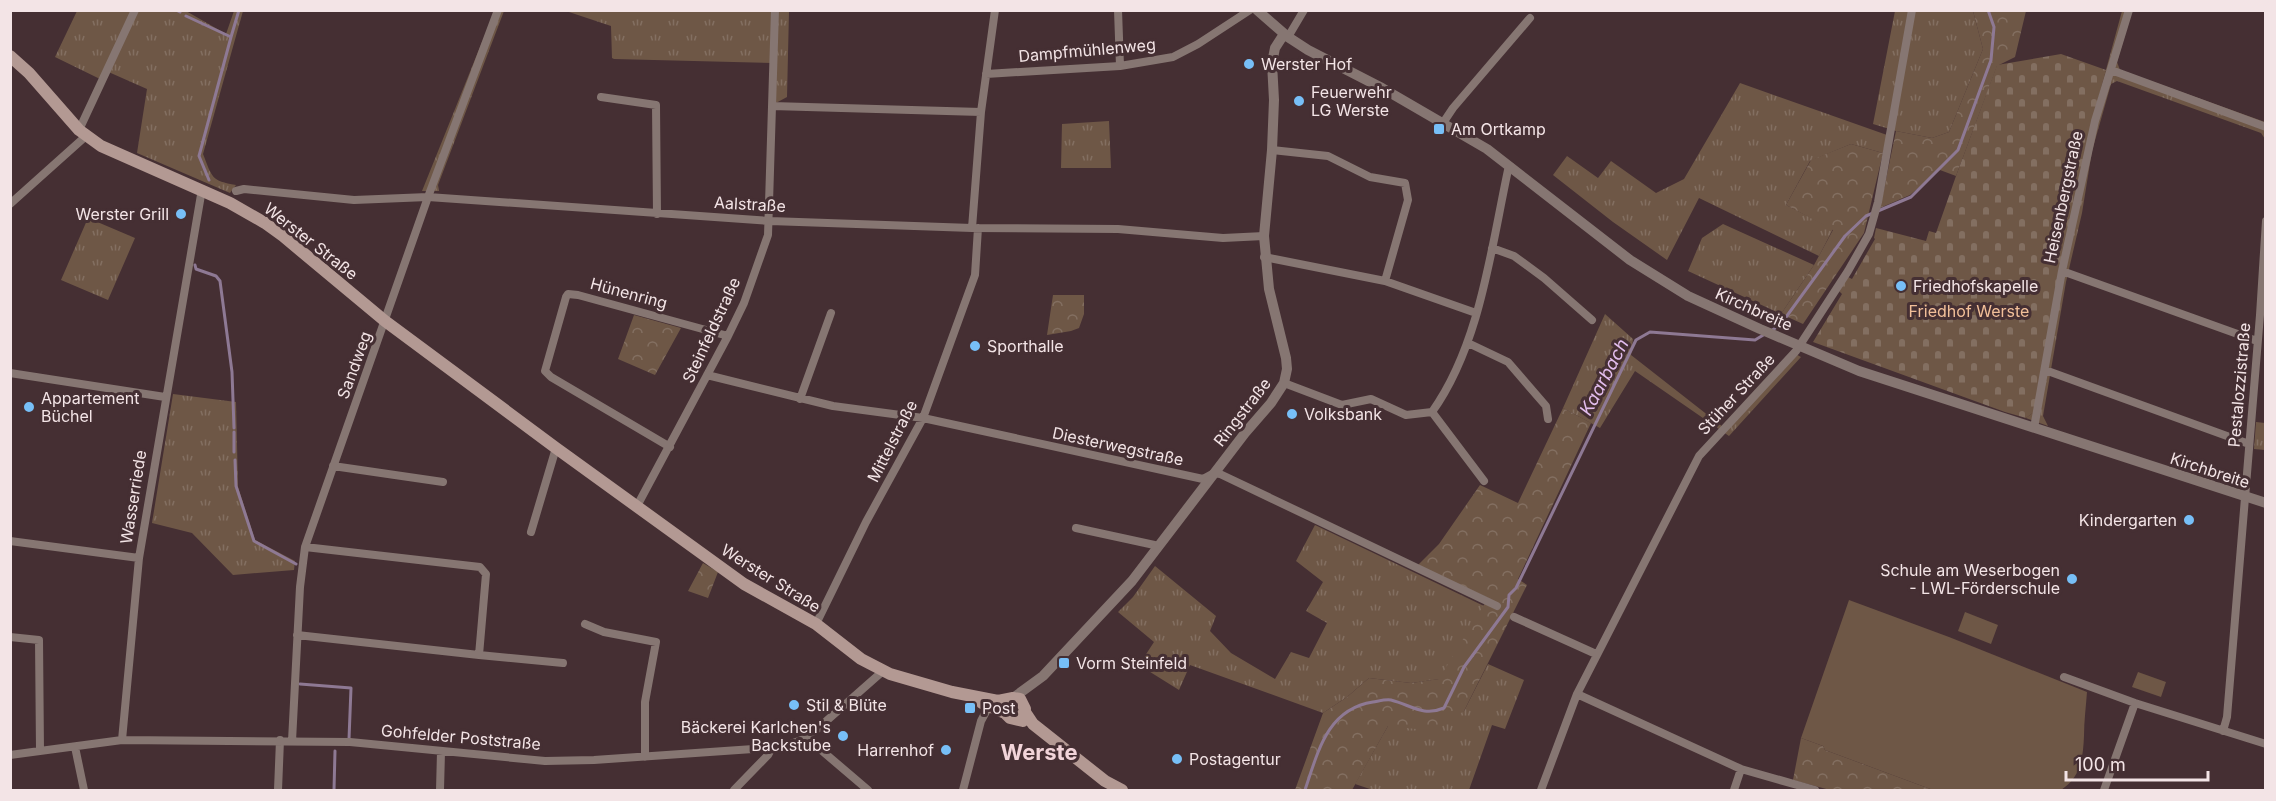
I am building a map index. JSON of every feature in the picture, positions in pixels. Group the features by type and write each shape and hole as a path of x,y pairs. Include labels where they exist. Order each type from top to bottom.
{"main road":[{"name":"Werster Straße","path":"10,56 83,133 101,146 202,189 230,203 283,236 385,321 744,584 816,624 861,659 883,671 914,683 952,692 998,701 1011,699 1023,702 1023,714 1033,724 1105,781 1122,790"},
{"name":"Werster Straße","path":"952,692 1005,713 1010,718 1023,714"},
{"path":"1005,713 1004,705 1011,699"}],"street":[{"path":"10,204 83,133 135,10"},
{"name":"Sandweg","path":"292,741 297,635 305,547 428,197 498,10"},
{"name":"Steinfeldstraße","path":"637,506 744,303 768,235 775,10"},
{"name":"Mittelstraße","path":"816,624 866,522 923,418 975,275 981,112 995,10"},
{"path":"1118,10 1120,66"},
{"name":"Dampfmühlenweg","path":"986,74 1120,66 1173,57 1198,44 1250,10"},
{"path":"1257,10 1286,36 1304,10"},
{"name":"Stüher Straße","path":"1541,790 1577,694 1699,456 1800,346 1869,234 1878,202 1912,10"},
{"name":"Heisenbergstraße","path":"2034,428 2062,271 2095,121 2129,10"},
{"path":"1443,123 1453,108 1530,18"},
{"name":"Kirchbreite","path":"1286,36 1471,139 1510,166 1601,238 1658,279 1688,296 1859,371 2265,503"},
{"name":"Ringstraße","path":"1023,714 1031,694 1043,676 1132,581 1245,432 1271,403 1284,383 1287,369 1286,358 1269,289 1264,256 1264,236 1272,150 1274,100 1272,63 1275,48 1286,36"},
{"path":"2111,70 2265,127"},
{"path":"601,97 656,105 657,214"},
{"path":"772,106 981,112"},
{"path":"1272,150 1328,156 1370,177 1405,183 1408,200 1385,281"},
{"path":"1284,383 1342,405 1371,399 1406,416 1432,412 1448,387 1468,343 1510,166"},
{"name":"Wasserriede","path":"122,740 139,558 202,189"},
{"name":"Aalstraße","path":"236,191 244,189 354,200 428,197 770,221 975,228 1118,229 1222,238 1264,236"},
{"name":"Pestalozzistraße","path":"2223,731 2227,717 2257,341 2263,315 2265,220"},
{"path":"1492,248 1514,256 1544,278 1592,320"},
{"path":"1264,256 1385,281 1476,313"},
{"path":"2062,271 2257,341"},
{"name":"Hünenring","path":"670,447 545,371 566,297 568,294 578,295 728,336"},
{"path":"800,399 831,313"},
{"path":"1468,343 1508,362 1546,406 1548,419"},
{"path":"2045,370 2249,444"},
{"path":"10,373 165,398"},
{"name":"Diesterwegstraße","path":"708,375 800,399 923,418 1203,479 1214,473 1220,474 1497,606"},
{"path":"1432,412 1484,481"},
{"path":"531,532 556,448"},
{"path":"333,466 443,482"},
{"path":"1076,528 1159,546"},
{"path":"10,541 139,558"},
{"path":"305,547 480,567 486,574 479,655"},
{"path":"1514,617 1596,654"},
{"path":"585,624 604,632 656,642 645,702 645,757"},
{"path":"297,635 562,663"},
{"path":"10,636 39,640 40,751"},
{"name":"Gohfelder Poststraße","path":"10,754 122,740 350,742 545,760 594,760 782,747 807,738 883,671"},
{"name":"Ringstraße","path":"1011,699 1043,676"},
{"path":"2064,677 2134,703 2265,744"},
{"path":"1577,694 1741,769 1815,790"},
{"path":"2104,790 2134,703"},
{"path":"963,790 981,721 989,706"},
{"path":"807,738 868,790"},
{"path":"278,790 280,740"},
{"path":"75,747 84,790"},
{"path":"734,790 768,756 772,747"},
{"path":"440,790 441,752"},
{"path":"1734,790 1741,769"}],"green space":[{"path":"77,11 186,11 226,34 234,11 243,11 203,154 214,177 222,182 236,185 230,193 137,153 147,89 104,70 100,79 55,57"},
{"path":"497,11 504,11 438,185 439,191 422,191 482,42"},
{"path":"566,11 789,11 787,97 774,104 774,63 614,59 612,58 611,26"},
{"path":"1895,11 1973,11 1983,49 1949,132 1932,138 1873,124"},
{"path":"1973,11 2026,11 2015,57 1997,66 1956,176 1940,170 1910,195 1880,208 1896,131 1932,138 1949,132 1983,49"},
{"path":"2122,11 2132,11 2117,62 2120,70 2265,122 2265,139 2261,133 2117,81 2111,84 2092,151 2082,213 2066,282 2043,416 2048,426 2026,418 2034,412 2092,121"},
{"name":"Friedhof Werste","path":"2061,54 2106,70 2092,121 2034,412 2026,418 2005,412 1813,342 1842,294 1839,291 1848,277 1852,279 1875,239 1876,228 1926,241 1929,231 1936,233 1997,65"},
{"path":"1740,83 1887,135 1883,153 1851,144 1810,161 1786,205 1833,229 1819,256 1699,198 1667,260 1613,222 1553,175 1567,156 1598,178 1611,161 1656,193 1684,179"},
{"path":"1109,121 1111,168 1061,168 1062,124"},
{"path":"1851,144 1883,153 1864,233 1803,324 1781,314 1814,265 1833,230 1786,205 1811,160"},
{"path":"88,218 135,238 108,300 61,280"},
{"path":"1723,224 1814,265 1781,314 1688,271 1702,238"},
{"path":"1053,295 1084,295 1084,314 1079,328 1047,335"},
{"path":"1605,314 1633,339 1631,355 1723,427 1792,352 1801,357 1729,436 1635,371 1600,428 1563,408"},
{"path":"634,315 681,328 655,375 618,359"},
{"path":"173,394 236,402 238,487 255,540 295,561 294,570 233,575 192,533 152,523"},
{"path":"1563,408 1591,423 1518,579 1527,585 1464,711 1435,731 1388,726 1352,790 1295,790 1323,713 1369,678 1411,683 1439,679 1488,598 1418,565 1439,544 1480,485 1518,503"},
{"path":"2256,422 2265,423 2265,450 2254,449"},
{"path":"1315,525 1484,606 1440,679 1411,683 1369,678 1323,713 1190,665 1179,690 1139,665 1154,642 1118,612 1133,597 1155,566 1216,616 1210,631 1231,653 1275,679 1291,652 1309,658 1327,623 1306,611 1323,582 1296,561"},
{"path":"703,563 718,572 708,598 688,591"},
{"path":"1849,600 2087,692 2083,752 2080,766 2073,779 2061,790 1933,790 1825,750 1823,746 1801,738"},
{"path":"1965,612 1998,625 1991,644 1958,631"},
{"path":"1488,664 1524,680 1505,729 1492,725 1469,790 1373,790 1355,784 1388,726 1464,711"},
{"path":"2138,672 2166,682 2161,697 2132,687"},
{"path":"1801,738 1823,746 1825,750 1933,790 1830,790 1793,780"}],"waterway":[{"path":"176,10 180,12"},
{"path":"231,37 239,10"},
{"name":"Kaarbach","path":"1771,331 1781,324 1845,236 1866,216 1911,197 1958,150 1991,60 1994,27 1988,10"},
{"path":"186,16 231,37 199,156 209,180"},
{"path":"195,265 196,269 216,276 220,281 232,372 234,428"},
{"name":"Kaarbach","path":"1305,790 1320,747 1335,723 1345,713 1357,706 1387,700 1423,711 1444,708 1464,667 1508,607 1509,595 1516,588 1636,340 1650,332 1755,340 1765,334"},
{"path":"234,432 234,452"},
{"path":"235,460 236,486 254,541 296,564"},
{"path":"300,684 351,688 349,739"},
{"path":"334,790 335,751"}],"place":[{"name":"Werster Hof","path":"1249,64"},
{"name":"Feuerwehr LG Werste","path":"1299,101"},
{"name":"Am Ortkamp","path":"1439,129"},
{"name":"Werster Grill","path":"181,214"},
{"name":"Friedhofskapelle","path":"1901,286"},
{"name":"Sporthalle","path":"975,346"},
{"name":"Appartement Büchel","path":"29,407"},
{"name":"Volksbank","path":"1292,414"},
{"name":"Kindergarten","path":"2189,520"},
{"name":"Schule am Weserbogen - LWL-Förderschule","path":"2072,579"},
{"name":"Vorm Steinfeld","path":"1064,663"},
{"name":"Stil & Blüte","path":"794,705"},
{"name":"Post","path":"970,708"},
{"name":"Bäckerei Karlchen's Backstube","path":"843,736"},
{"name":"Harrenhof","path":"946,750"},
{"name":"Postagentur","path":"1177,759"}],"district":[{"name":"Werste","path":"1039,752"}]}
